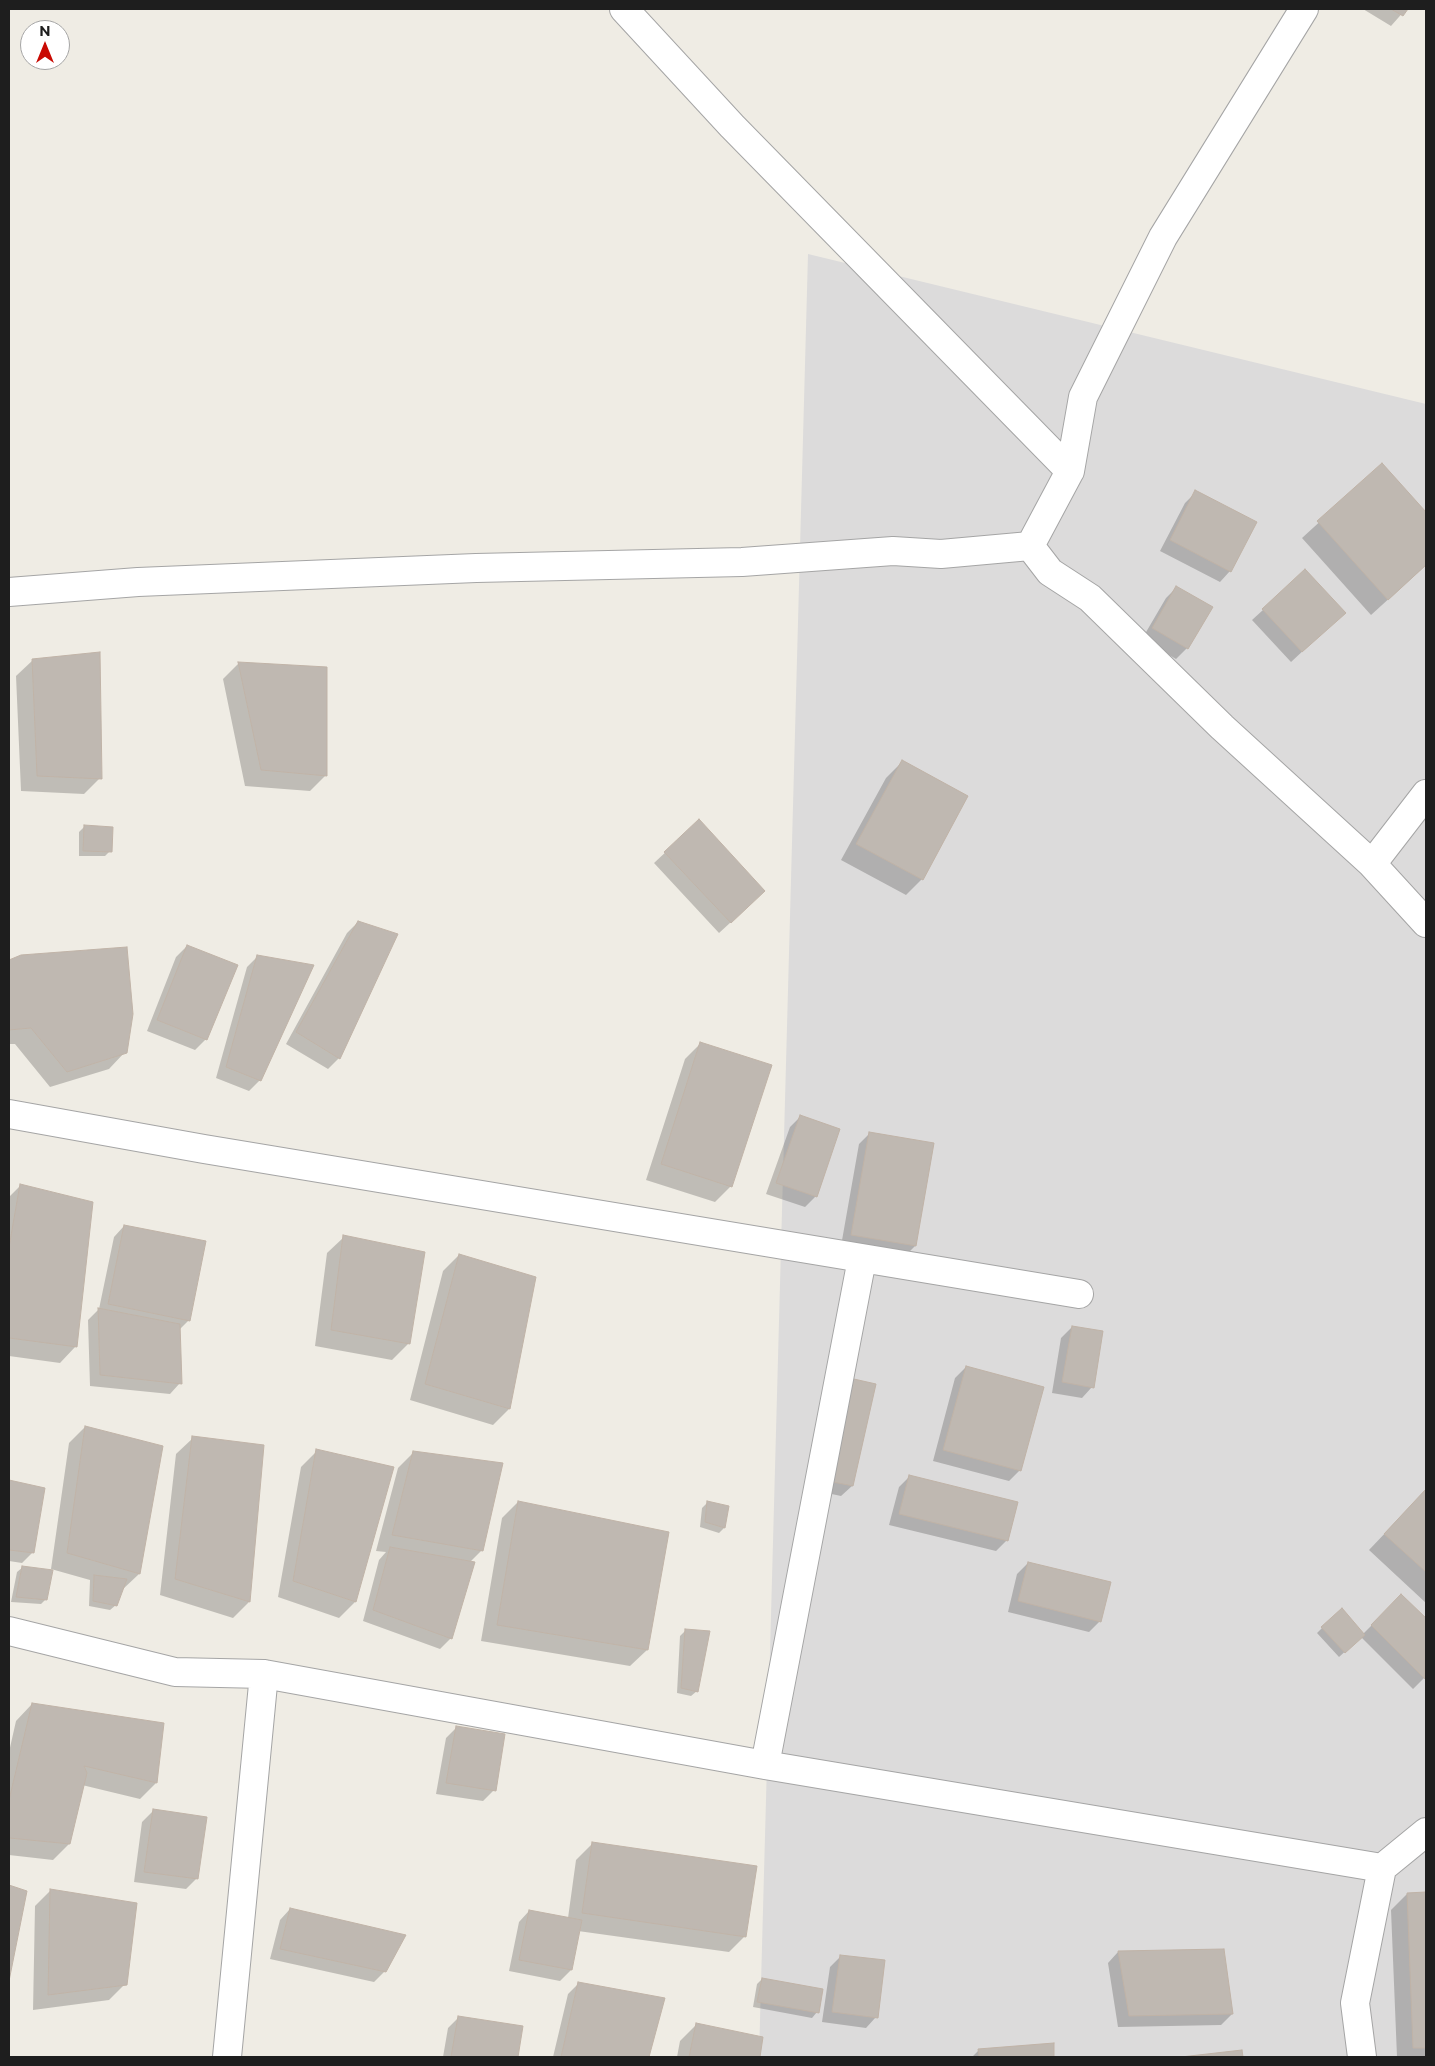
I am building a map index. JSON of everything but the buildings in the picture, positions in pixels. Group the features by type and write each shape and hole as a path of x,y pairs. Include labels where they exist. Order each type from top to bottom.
{"street":[{"path":"624,9 739,133 1070,471"},
{"path":"1030,546 1070,471 1083,397 1163,237 1304,9"},
{"path":"9,592 138,582 466,568 742,562 893,551 941,554 1030,546"},
{"path":"1030,546 1050,572 1090,598 1222,727 1372,864 1426,923"},
{"path":"1372,864 1426,794"},
{"path":"9,1114 204,1149 1079,1294"},
{"path":"765,1765 862,1259"},
{"path":"9,1631 174,1672 264,1674 765,1765 1382,1868"},
{"path":"227,2057 264,1674"},
{"path":"1362,2057 1355,2003 1382,1868 1426,1832"}],"shaded area":[{"path":"808,254 1426,404 1426,2057 759,2057"}]}
